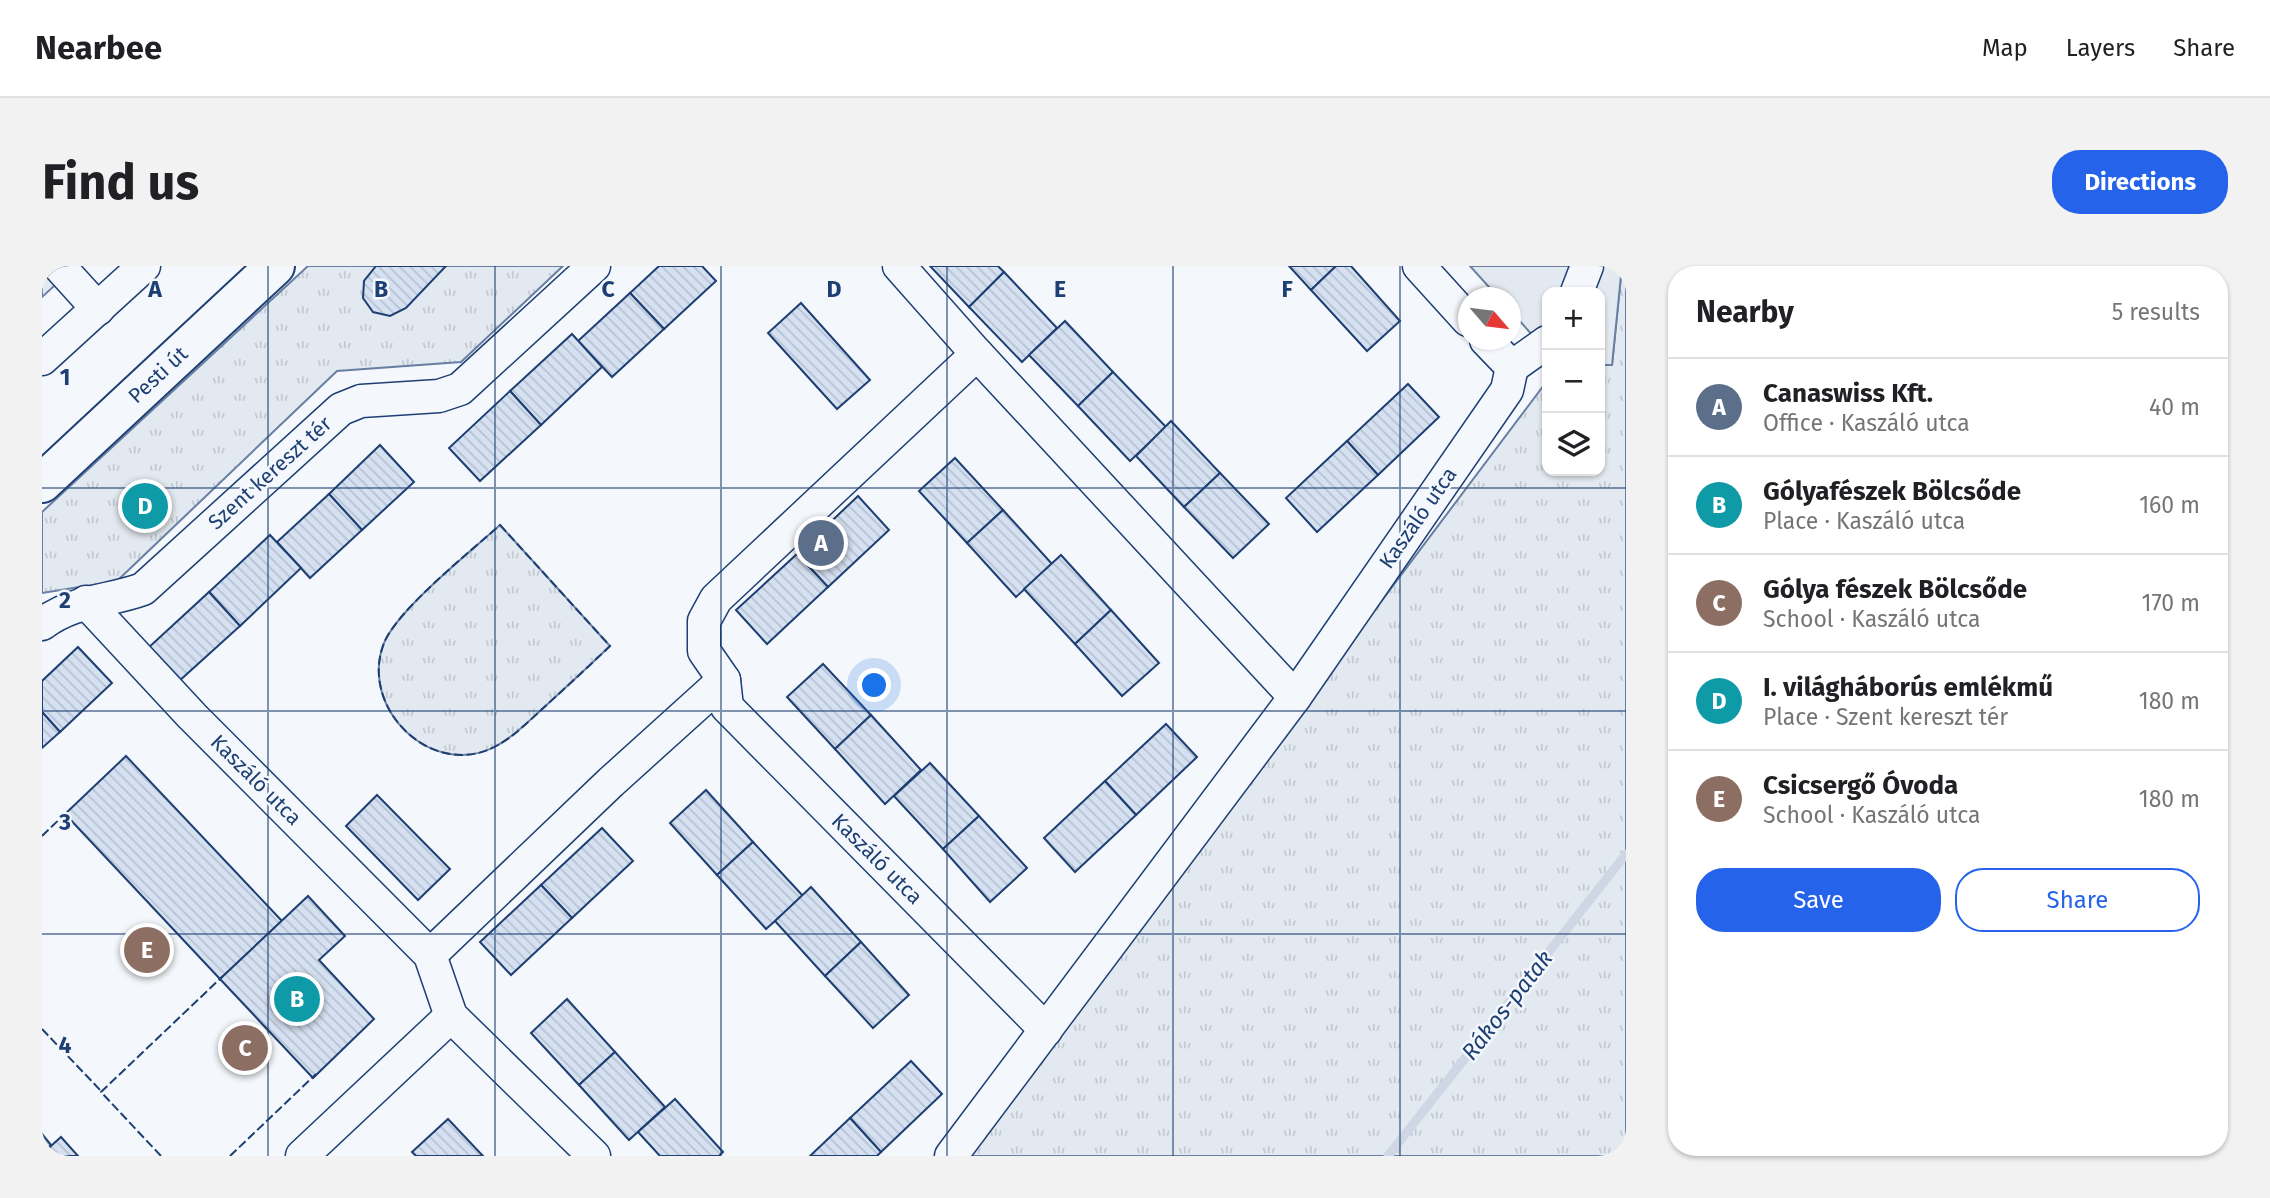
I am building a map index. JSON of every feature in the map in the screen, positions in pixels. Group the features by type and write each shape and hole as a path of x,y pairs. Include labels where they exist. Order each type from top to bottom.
{"main road":[{"name":"Pesti út","path":"42,483 275,266"}],"street":[{"path":"59,266 98,309"},
{"path":"42,359 144,266"},
{"name":"Szent kereszt tér","path":"86,601 117,598 143,589 341,409 361,401 439,396 460,389 594,266"},
{"path":"899,266 977,354 1295,697"},
{"path":"1419,266 1458,309"},
{"path":"1579,287 1587,266"},
{"path":"1496,350 1512,367 1542,346"},
{"name":"Kaszáló utca","path":"977,354 716,599 704,621 704,651 724,680 727,707 1046,1030"},
{"name":"Kaszáló utca","path":"951,1156 1295,697 1507,390 1512,367"},
{"path":"42,624 57,612 86,601"},
{"name":"Kaszáló utca","path":"86,601 192,716 430,955 451,1016 594,1156"},
{"path":"430,955 611,782 724,680"},
{"path":"302,1156 451,1016"}],"green space":[{"path":"42,266 76,266 42,297"},
{"path":"308,266 563,266 461,362 337,371 117,581 42,593 42,512"},
{"path":"1470,266 1622,266 1612,365 1605,365 1605,287 1542,287 1542,346 1521,322 1521,287 1489,287"},
{"path":"1622,266 1626,266 1626,1156 964,1156 1542,388 1542,476 1605,476 1605,365 1612,365"},
{"path":"500,525 610,646 504,742 474,754 450,754 427,746 407,733 392,714 382,692 379,668 384,643 392,629 419,598"}],"building":[{"path":"376,266 446,266 406,308 390,316 373,312 363,298 364,281"},
{"path":"659,266 702,266 716,281 664,329 630,293"},
{"path":"930,266 998,266 1004,272 969,307"},
{"path":"1289,266 1336,266 1311,290"},
{"path":"1336,266 1351,266 1400,321 1367,351 1311,290"},
{"path":"1004,272 1057,328 1022,362 969,307"},
{"path":"630,293 664,329 612,377 578,341"},
{"path":"801,303 870,380 837,409 768,333"},
{"path":"1065,321 1113,372 1078,406 1029,355"},
{"path":"572,334 602,367 541,425 510,391"},
{"path":"1113,372 1166,427 1130,461 1078,406"},
{"path":"1408,384 1439,417 1378,475 1347,441"},
{"path":"510,391 541,425 480,481 449,448"},
{"path":"1171,421 1220,473 1184,507 1136,456"},
{"path":"1347,441 1378,475 1317,532 1286,498"},
{"path":"380,445 414,482 362,530 329,494"},
{"path":"955,458 1003,510 967,543 919,491"},
{"path":"1220,473 1269,524 1233,558 1184,507"},
{"path":"329,494 362,530 310,578 277,542"},
{"path":"858,496 889,530 828,587 797,554"},
{"path":"1003,510 1052,564 1016,597 967,543"},
{"path":"270,535 301,568 240,626 209,592"},
{"path":"797,554 828,587 767,644 736,610"},
{"path":"1061,555 1111,610 1075,644 1024,589"},
{"path":"209,592 240,626 178,682 147,649"},
{"path":"1111,610 1159,663 1122,696 1075,644"},
{"path":"78,647 112,683 60,732 42,712 42,681"},
{"path":"823,664 871,715 835,749 787,697"},
{"path":"42,712 60,732 42,748"},
{"path":"871,715 921,770 885,804 835,749"},
{"path":"1166,724 1197,757 1136,815 1105,781"},
{"path":"126,756 282,921 220,979 65,814"},
{"path":"930,763 979,816 943,849 894,796"},
{"path":"1105,781 1136,815 1075,872 1044,838"},
{"path":"706,790 753,842 717,875 670,823"},
{"path":"377,795 450,869 418,900 346,826"},
{"path":"979,816 1027,868 990,902 943,849"},
{"path":"602,828 633,861 572,918 541,885"},
{"path":"753,842 803,896 766,929 717,875"},
{"path":"541,885 572,918 511,975 480,942"},
{"path":"811,887 861,942 825,976 775,921"},
{"path":"308,896 345,936 319,960 374,1019 313,1078 220,979"},
{"path":"861,942 909,995 873,1028 825,976"},
{"path":"567,999 615,1052 579,1085 531,1033"},
{"path":"615,1052 665,1107 629,1140 579,1085"},
{"path":"911,1061 942,1094 881,1152 850,1118"},
{"path":"675,1099 723,1152 719,1156 660,1156 638,1132"},
{"path":"850,1118 881,1152 877,1156 810,1156"},
{"path":"448,1119 483,1156 416,1156 412,1152"},
{"path":"42,1134 51,1145 42,1154"},
{"path":"61,1137 78,1156 42,1156 42,1154"}],"waterway":[{"name":"Rákos-patak","path":"1388,1156 1626,854"}],"fence":[{"path":"143,483 164,506 142,527 121,503 143,483"},
{"path":"500,525 610,646 504,742 474,754 450,754 427,746 407,733 392,714 382,692 379,668 384,643 392,629 419,598 500,525"},
{"path":"42,836 67,812"},
{"path":"161,1156 101,1092 223,976"},
{"path":"42,1029 102,1092"},
{"path":"230,1156 316,1074"}],"place":[{"name":"I. világháborús emlékmű","path":"145,506"},
{"name":"Canaswiss Kft.","path":"821,543"},
{"name":"Csicsergő Óvoda","path":"147,950"},
{"name":"Gólyafészek Bölcsőde","path":"297,999"},
{"name":"Gólya fészek Bölcsőde","path":"245,1048"}]}
